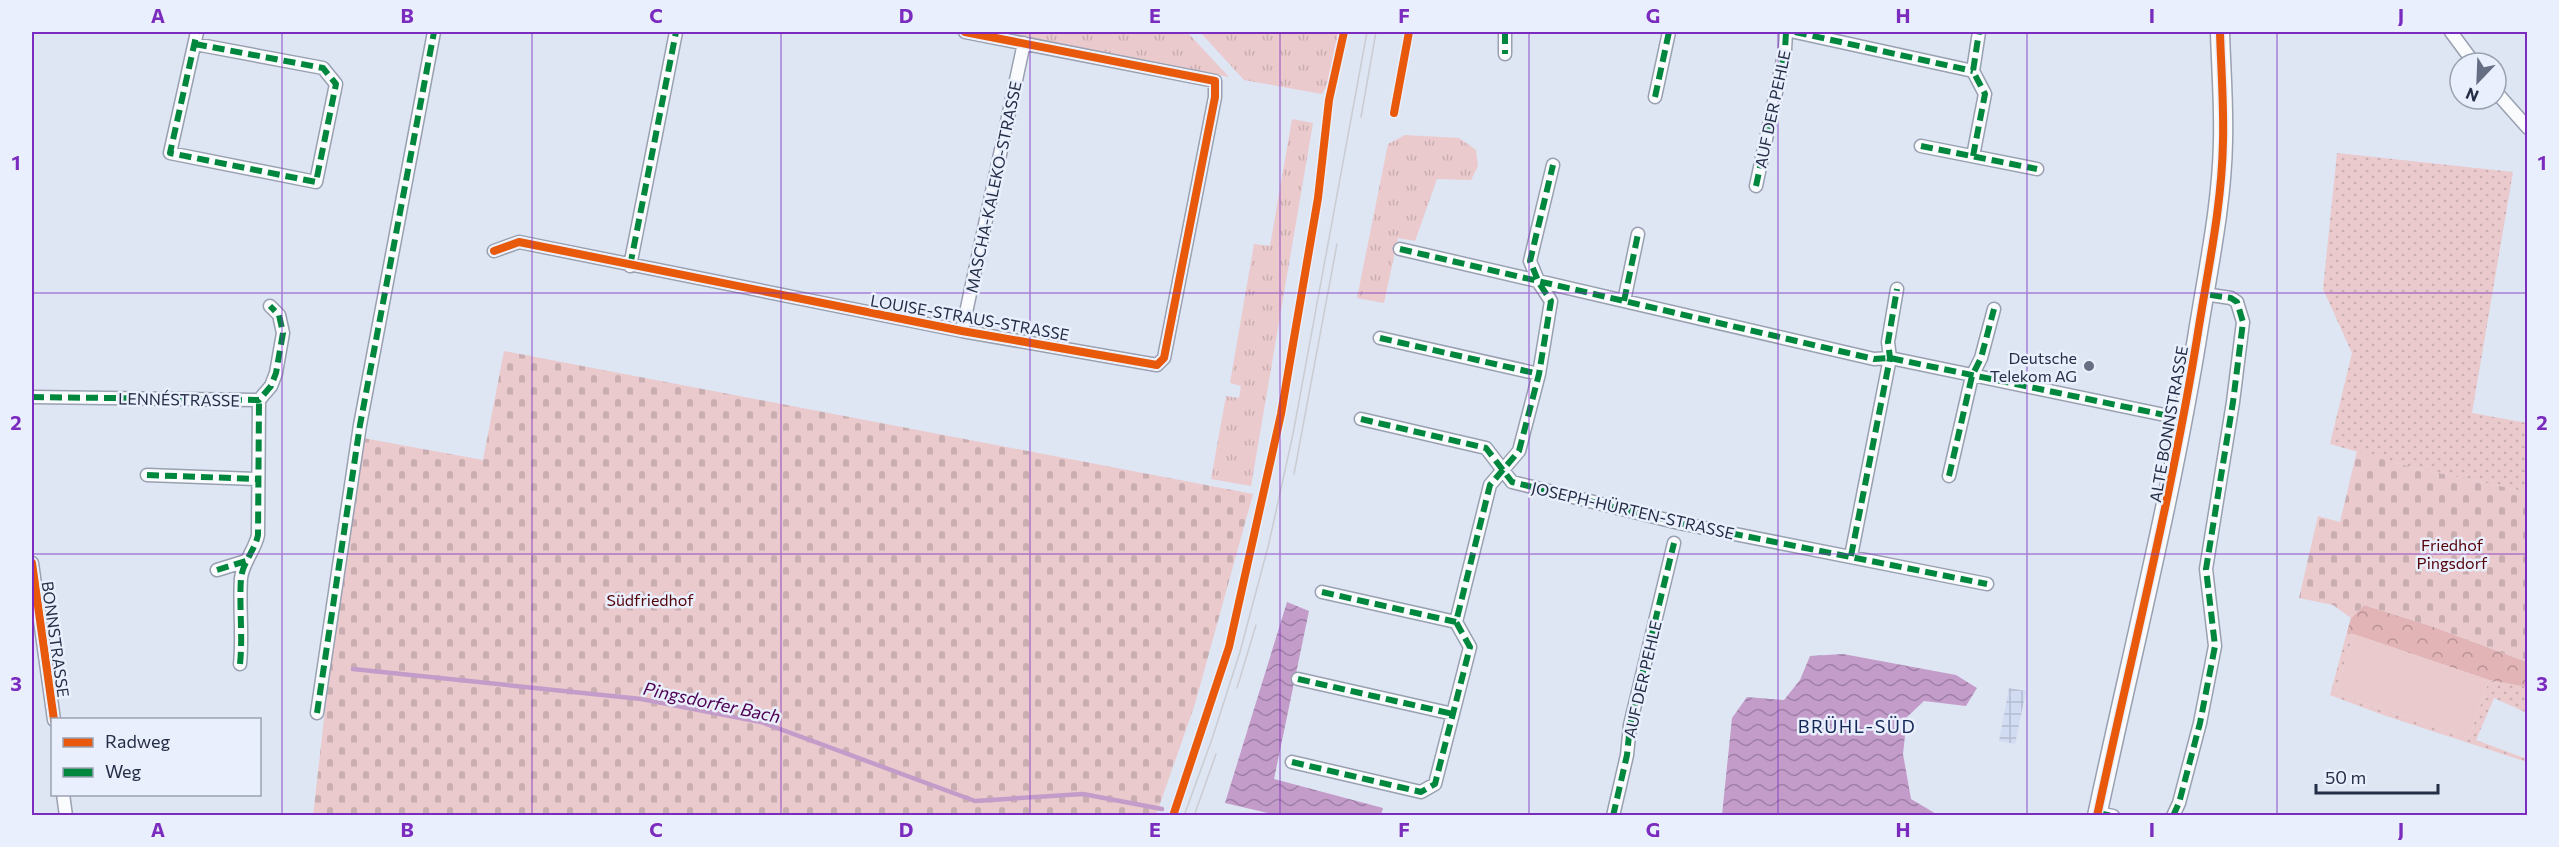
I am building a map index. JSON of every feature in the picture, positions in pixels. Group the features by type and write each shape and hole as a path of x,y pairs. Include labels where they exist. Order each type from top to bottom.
{"main road":[{"name":"ALTE BONNSTRASSE","path":"2103,815 2184,419 2219,205 2223,141 2220,32"}],"street":[{"path":"317,713 360,425 434,32"},
{"path":"630,266 676,32"},
{"path":"965,32 1024,43"},
{"path":"1505,32 1505,54"},
{"path":"1655,97 1669,32"},
{"name":"AUF DER PEHLE","path":"1756,186 1785,51 1786,32"},
{"path":"1795,32 1973,71"},
{"path":"1973,156 1985,94 1973,71 1979,32"},
{"path":"2451,32 2465,51"},
{"path":"196,35 323,68 336,84 316,182 170,153 196,35"},
{"name":"LOUISE-STRAUS-STRASSE","path":"494,251 519,242 962,331 1157,365 1164,358 1215,97 1215,81 1024,43"},
{"name":"MASCHA-KALEKO-STRASSE","path":"962,331 1024,43"},
{"path":"2508,106 2528,128"},
{"path":"1920,146 2037,169"},
{"path":"1292,762 1421,792 1435,784 1470,647 1456,622 1490,485 1519,451 1539,374 1551,302 1539,283 1530,261 1553,165"},
{"path":"1624,301 1638,234"},
{"path":"1400,249 1539,283 1864,356 1890,358 2184,419"},
{"path":"1851,556 1890,358 1888,342 1897,289"},
{"path":"2173,816 2179,803 2200,723 2215,646 2206,569 2233,402 2243,322 2237,302 2230,298 2204,294"},
{"name":"LENNÉSTRASSE","path":"32,397 259,400 271,386 276,373 283,333 279,315 270,306"},
{"path":"1948,476 1972,376 1981,358 1994,309"},
{"path":"1380,338 1539,374"},
{"path":"240,664 241,577 246,561 257,543 259,400"},
{"name":"JOSEPH-HÜRTEN-STRASSE","path":"1361,419 1486,448 1512,482 1679,524 1987,584"},
{"path":"147,476 258,479"},
{"name":"AUF DER PEHLE","path":"1613,816 1630,724 1674,543"},
{"path":"217,570 246,561"},
{"name":"BONNSTRASSE","path":"32,563 37,637 54,718"},
{"path":"1322,592 1456,622"},
{"path":"1298,679 1453,714"},
{"path":"63,796 66,816"}],"shaded area":[{"path":"2009,688 2026,691 2015,744 1999,741"}],"green space":[{"path":"997,32 1187,32 1229,77"},
{"path":"1200,32 1340,33 1329,82 1322,94 1244,80"},
{"path":"1292,119 1313,123 1251,486 1211,479 1226,396 1239,398 1241,386 1230,383 1254,244 1270,246"},
{"path":"1405,135 1459,138 1476,150 1478,166 1471,180 1437,179 1415,241 1398,238 1384,303 1357,298 1388,144"},
{"path":"2337,153 2513,172 2472,413 2527,423 2527,492 2411,467 2330,444 2352,353 2323,289"},
{"name":"Südfriedhof","path":"504,351 1253,494 1195,704 1156,815 313,816 330,666 363,438 483,460"},
{"name":"Friedhof Pingsdorf","path":"2357,451 2411,467 2527,492 2527,662 2431,626 2364,605 2351,618 2333,605 2299,598 2318,516 2340,522"},
{"path":"2364,605 2431,626 2527,662 2527,687 2489,680 2347,632 2351,618"},
{"path":"2347,632 2354,634 2335,693 2469,738 2489,680 2527,687 2527,713 2494,698 2476,740 2527,759 2527,762 2386,716 2330,695"},
{"path":"2354,634 2489,680 2469,738 2335,693"}],"water":[{"path":"1287,602 1309,611 1274,779 1383,808 1381,815 1276,815 1225,803"},
{"path":"1843,654 1956,675 1977,688 1966,706 1924,701 1907,717 1903,754 1911,799 1938,815 1722,815 1732,718 1747,697 1784,700 1800,680 1810,656"}],"waterway":[{"name":"Pingsdorfer Bach","path":"353,669 641,699 761,722 975,801 1083,794 1162,809"}],"tram line":[{"path":"1184,816 1240,652 1269,543 1293,434 1367,32"},
{"path":"1361,117 1376,32"},
{"path":"1294,474 1337,244"},
{"path":"1237,688 1256,625"},
{"path":"1194,816 1216,754"}],"marked path":[{"path":"195,44 323,68 336,84 316,182 170,153 197,32"},
{"path":"317,713 360,425 434,32"},
{"path":"630,266 676,32"},
{"path":"1505,32 1505,54"},
{"path":"1655,97 1669,32"},
{"path":"1756,186 1785,50 1786,32"},
{"path":"1795,32 1973,71"},
{"path":"1973,156 1985,94 1973,71 1979,32"},
{"path":"1921,146 2037,169"},
{"path":"1292,762 1421,792 1435,784 1470,647 1456,622 1490,485 1519,451 1539,374 1551,301 1539,283 1530,261 1553,165"},
{"path":"1624,301 1638,234"},
{"path":"1400,249 1874,359 1890,358 2184,419"},
{"path":"1851,556 1890,358 1888,342 1897,289"},
{"path":"2173,816 2179,803 2200,723 2215,646 2206,569 2233,402 2243,322 2237,302 2231,298 2204,294"},
{"path":"32,397 259,400 271,386 276,373 283,333 279,315 270,306"},
{"path":"1949,476 1972,376 1981,358 1994,309"},
{"path":"1380,338 1539,374"},
{"path":"240,664 241,578 258,535 259,400"},
{"path":"1361,419 1486,448 1512,482 1679,523 1987,584"},
{"path":"147,475 258,479"},
{"path":"1613,816 1627,755 1630,725 1674,543"},
{"path":"217,570 246,561"},
{"path":"1322,592 1456,622"},
{"path":"1298,679 1453,714"},
{"path":"2098,813 2113,816"}],"cycle path":[{"path":"494,251 519,242 962,331 1157,365 1164,358 1215,97 1215,81 965,32"},
{"path":"1173,816 1229,647 1281,414 1318,198 1329,100 1344,32"},
{"path":"1394,113 1409,32"},
{"path":"2097,816 2177,449 2214,234 2223,141 2220,32"},
{"path":"32,563 54,718"}],"place":[{"name":"Deutsche Telekom AG","path":"2089,366"}],"district":[{"name":"BRÜHL-SÜD","path":"1857,726"}]}
